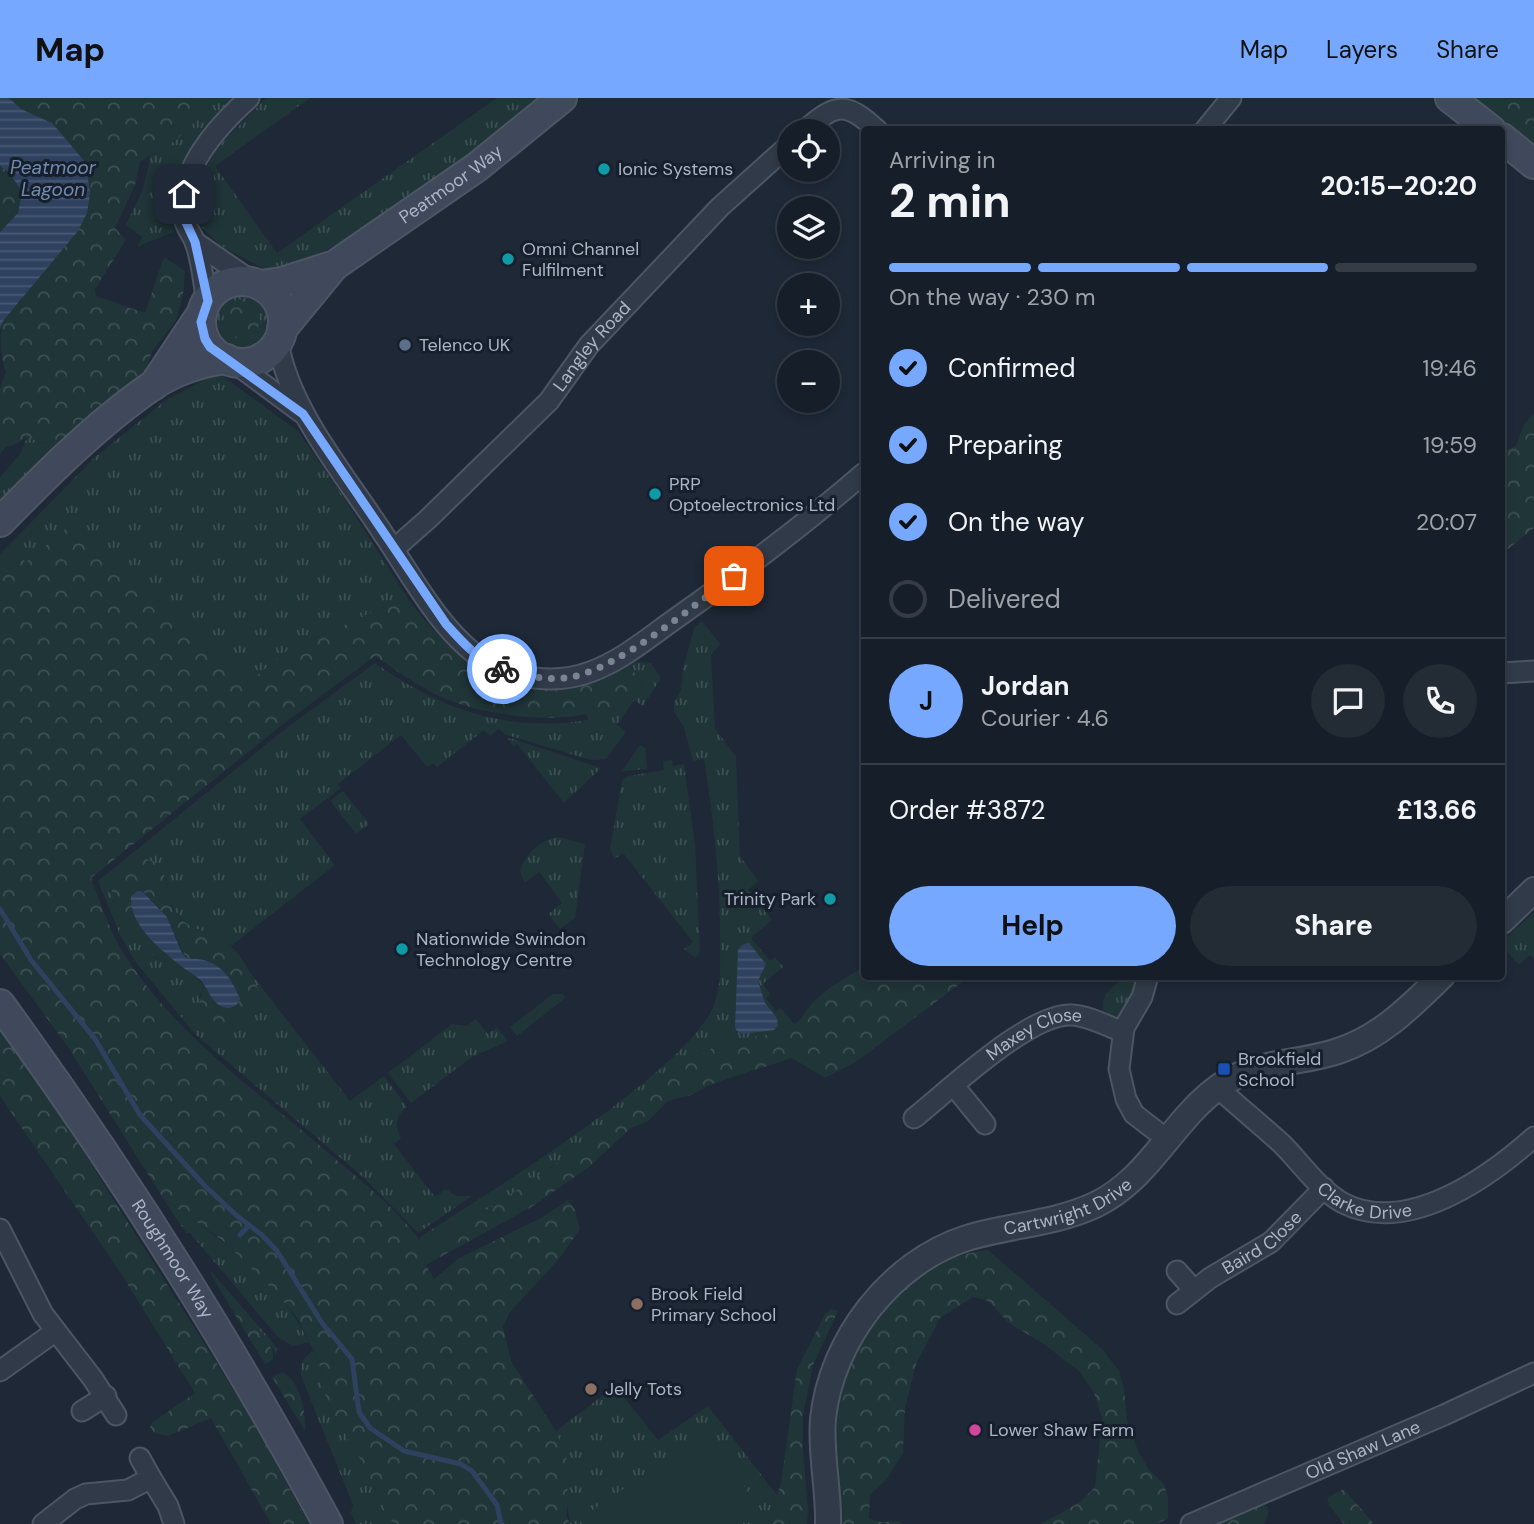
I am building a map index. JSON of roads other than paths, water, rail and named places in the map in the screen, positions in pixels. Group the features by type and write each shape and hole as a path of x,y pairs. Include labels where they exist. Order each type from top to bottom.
{"main road":[{"name":"Peatmoor Way","path":"256,284 282,282 335,265 477,167 562,98"},
{"path":"1450,98 1486,126"},
{"path":"1505,140 1534,164"},
{"name":"Peatmoor Way","path":"280,335 335,265"},
{"path":"0,522 80,445 154,384 205,307 216,291 231,282 256,284 271,292 280,306 280,335 271,351 257,360 240,363 229,360 216,353 205,339 202,331 205,307"},
{"path":"154,384 205,363 229,360"},
{"name":"Roughmoor Way","path":"0,1004 165,1244 268,1416 328,1524"}],"street":[{"path":"205,307 195,242 184,218 187,179 225,121 249,98"},
{"path":"1208,126 1231,98"},
{"path":"818,119 845,109 858,113 873,126"},
{"name":"Langley Road","path":"394,549 436,512 549,401 589,345 720,207 777,156"},
{"path":"195,242 256,284"},
{"path":"280,335 284,365 303,414 446,624 479,657 502,669 534,678 571,677 590,672 634,647 752,563 861,475"},
{"path":"229,360 303,414"},
{"path":"1505,673 1534,671"},
{"path":"1505,909 1534,890"},
{"path":"1147,980 1142,997 1123,1032 1119,1069 1126,1099 1134,1114 1169,1141"},
{"name":"Cartwright Drive","path":"828,1524 822,1443 827,1391 845,1346 861,1318 880,1295 918,1264 947,1246 983,1234 1060,1219 1099,1203 1139,1174 1193,1110 1234,1077 1256,1068 1320,1056 1357,1043 1396,1019 1438,980"},
{"name":"Maxey Close","path":"914,1118 1014,1038 1052,1018 1063,1015 1078,1016 1123,1032"},
{"path":"954,1086 985,1124"},
{"name":"Clarke Drive","path":"1218,1088 1282,1145 1324,1188 1345,1204 1378,1211 1412,1208 1439,1200 1474,1183 1534,1137"},
{"name":"Baird Close","path":"1177,1304 1194,1290 1270,1242 1324,1188"},
{"path":"0,1229 33,1297 106,1396 116,1415"},
{"path":"1177,1271 1194,1290"},
{"path":"0,1371 56,1331"},
{"name":"Old Shaw Lane","path":"1191,1524 1444,1415 1534,1373"},
{"path":"82,1411 106,1396"},
{"path":"140,1458 168,1506 174,1524"},
{"path":"43,1524 75,1499 86,1494 128,1490 151,1478"}],"water":[{"name":"Peatmoor Lagoon","path":"0,98 9,98 21,109 52,123 86,163 90,193 87,213 78,231 3,321 0,329 0,232 18,213 22,192 9,172 0,166"},
{"path":"138,891 143,892 167,917 182,953 188,959 207,961 227,975 240,999 235,1005 226,1008 216,1003 200,980 147,935 132,907 131,896"},
{"path":"749,943 766,964 758,981 765,1003 777,1018 778,1026 774,1030 742,1034 735,1026 738,950"}],"waterway":[{"path":"0,909 31,960 95,1039 140,1115 205,1186 277,1251 322,1323 352,1359 359,1412 370,1428 404,1451 461,1464 472,1471 497,1505 501,1524"},
{"path":"240,1235 249,1225"}],"place":[{"name":"Ionic Systems","path":"604,169"},
{"name":"Omni Channel Fulfilment","path":"508,259"},
{"name":"Telenco UK","path":"405,345"},
{"name":"PRP Optoelectronics Ltd","path":"655,494"},
{"name":"Trinity Park","path":"830,899"},
{"name":"Nationwide Swindon Technology Centre","path":"402,949"},
{"name":"Brookfield School","path":"1224,1069"},
{"name":"Brook Field Primary School","path":"637,1304"},
{"name":"Jelly Tots","path":"591,1389"},
{"name":"Lower Shaw Farm","path":"975,1430"}]}
